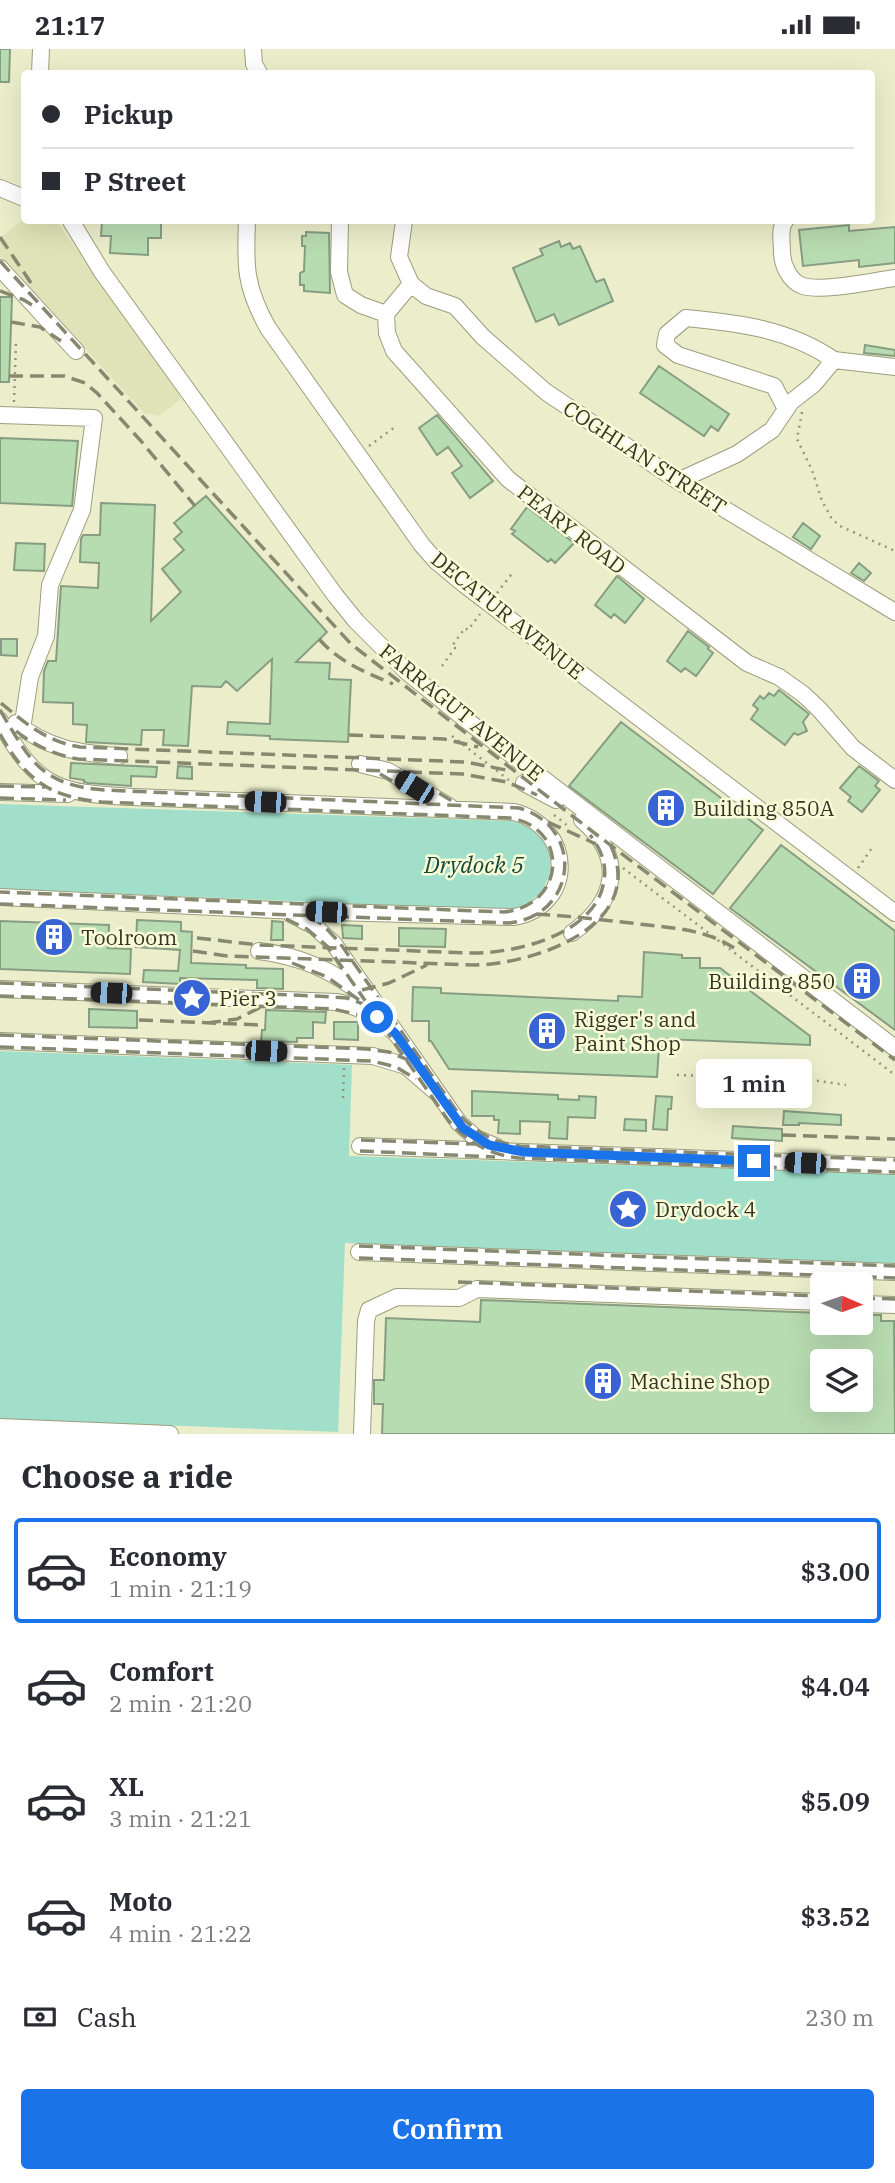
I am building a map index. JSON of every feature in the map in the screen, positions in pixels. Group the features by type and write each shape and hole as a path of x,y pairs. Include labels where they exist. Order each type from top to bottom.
{"street":[{"path":"40,70 41,49"},
{"path":"253,49 257,70"},
{"path":"0,188 21,197"},
{"name":"FARRAGUT AVENUE","path":"73,224 102,272 342,604 406,671 524,780 618,836 895,1048"},
{"name":"DECATUR AVENUE","path":"247,224 247,276 254,303 268,328 436,561 895,913"},
{"path":"340,224 339,272 345,295 361,305 386,314 411,284 399,257 404,224"},
{"path":"783,224 782,258 789,276 802,286 820,287 895,278"},
{"path":"0,268 76,351"},
{"name":"COGHLAN STREET","path":"411,284 426,296 455,306 483,337 546,392 678,481 895,612"},
{"name":"PEARY ROAD","path":"386,314 387,333 394,351 508,479 747,663 779,677 803,694 853,748 895,780"},
{"path":"794,408 774,386 678,355 665,345 667,334 685,318 735,322 774,330 813,346 834,360 895,367"},
{"path":"794,408 791,401 814,384 834,360"},
{"path":"678,481 737,454 772,431 794,408"},
{"path":"7,411 94,418 82,510 50,585 46,636 30,677 22,729"},
{"path":"0,711 33,737 66,751 119,756"},
{"path":"0,721 24,760 42,778 74,792 102,796"},
{"path":"360,765 388,771 442,804 466,810"},
{"path":"524,780 561,803 578,825 601,840 609,858 611,873 606,898 591,918 572,933"},
{"path":"0,792 521,814 539,823 549,832 558,852 559,870 555,888 540,906 527,914 507,918 0,897"},
{"path":"578,825 618,836"},
{"path":"279,910 303,919 325,935 459,1123 476,1138 501,1149 524,1152"},
{"path":"259,951 288,956 329,971 352,986 391,1027"},
{"path":"0,989 336,1002 364,1010 391,1027"},
{"path":"0,1041 373,1056 406,1066 436,1092"},
{"path":"360,1146 895,1166"},
{"path":"359,1252 895,1272"},
{"path":"362,1434 366,1321 369,1310 397,1297 460,1298 477,1289 810,1302"},
{"path":"873,1304 895,1305"},
{"path":"0,1427 170,1434"}],"path":[{"path":"7,411 16,342"},
{"path":"794,408 797,439 832,519 840,526 895,551"},
{"path":"365,448 395,427"},
{"path":"495,596 514,571"},
{"path":"442,666 455,648 452,646 480,614"},
{"path":"452,736 524,780"},
{"path":"545,809 578,825"},
{"path":"854,874 872,848"},
{"path":"609,858 895,1075"},
{"path":"343,1098 344,1064"},
{"path":"677,1075 812,1080 846,1086"}],"shaded area":[{"path":"21,221 21,224 58,224 175,385 181,399 159,416 144,413 0,256 0,238"}],"water":[{"name":"Drydock 5","path":"0,804 511,821 529,828 541,839 548,852 550,867 547,882 538,895 525,905 506,910 0,889"},
{"path":"0,928 386,945 352,1065 349,1156 895,1174 895,1264 345,1243 338,1434 0,1434"}],"pier":[{"name":"Pier 3","path":"0,928 386,945 381,1066 0,1051"},
{"path":"0,1419 338,1432 338,1434 0,1434"}],"building":[{"path":"0,49 10,49 9,82 0,82"},
{"path":"102,224 161,224 161,238 148,238 148,255 110,253 111,236 101,236"},
{"path":"849,225 849,231 895,227 895,263 859,267 859,260 803,266 799,230"},
{"path":"306,232 329,233 330,293 304,291 304,285 300,285 300,273 304,271 305,246 302,246 302,236 306,236"},
{"path":"559,241 561,247 570,243 573,249 580,246 596,282 604,279 613,301 559,325 554,314 536,322 513,268 543,255 540,249"},
{"path":"0,297 12,297 9,382 0,382"},
{"path":"865,345 895,350 895,356 864,353"},
{"path":"659,366 729,414 718,431 711,426 704,436 640,393"},
{"path":"437,415 493,481 470,498 452,473 462,466 448,447 437,455 419,428"},
{"path":"0,438 78,441 72,506 0,503"},
{"path":"206,496 327,632 296,662 330,663 329,679 351,680 348,742 270,739 270,736 227,734 228,722 270,724 272,659 237,691 226,681 221,687 192,686 188,746 163,745 164,730 142,730 141,745 86,742 87,725 73,724 73,703 43,702 44,671 48,661 56,661 61,586 98,588 99,563 80,562 83,535 100,535 101,503 155,505 151,621 181,592 162,569 184,550 174,539 182,532 174,523"},
{"path":"527,507 574,543 555,563 551,559 548,562 512,534 515,531 511,529"},
{"path":"803,523 820,536 811,549 793,537"},
{"path":"16,543 45,544 44,571 14,570"},
{"path":"859,563 871,573 864,581 851,573"},
{"path":"617,576 644,599 625,623 614,614 611,618 595,605"},
{"path":"688,631 713,653 696,676 685,668 681,672 667,661"},
{"path":"1,639 17,639 17,656 1,655"},
{"path":"779,690 809,714 803,722 807,731 798,735 794,733 785,745 751,719 758,709 753,705 760,696 764,699 769,693 774,696"},
{"name":"Building 850A","path":"621,722 763,830 713,894 569,786"},
{"path":"71,763 157,767 156,777 131,776 131,786 88,783 70,778"},
{"path":"178,766 192,767 192,779 177,778"},
{"path":"859,766 879,781 875,786 880,790 862,812 848,801 851,797 840,788"},
{"name":"Building 850","path":"781,845 895,931 895,1030 730,908"},
{"path":"137,920 181,922 181,931 192,932 191,963 283,969 283,989 257,988 257,980 180,978 180,984 143,982 144,970 178,971 180,950 136,947"},
{"name":"Toolroom","path":"0,921 109,925 108,948 131,949 130,974 0,969"},
{"path":"272,921 283,922 283,940 271,940"},
{"path":"342,925 362,926 362,939 343,938"},
{"path":"399,928 446,929 445,947 399,946"},
{"name":"Rigger's and Paint Shop","path":"644,952 700,958 700,968 720,968 810,1036 810,1045 664,1039 664,1047 659,1047 657,1077 449,1069 429,1041 429,1021 412,1021 413,987 441,988 441,993 618,1001 618,996 642,997"},
{"path":"89,1009 137,1011 137,1028 89,1027"},
{"path":"266,1010 326,1012 325,1023 313,1022 313,1038 297,1038 297,1042 261,1041 262,1030 265,1030"},
{"path":"334,1022 358,1022 358,1040 334,1039"},
{"path":"472,1091 558,1095 558,1099 579,1100 579,1096 596,1097 595,1118 568,1117 567,1139 549,1138 550,1122 520,1121 520,1134 498,1133 499,1120 494,1120 494,1116 472,1116"},
{"path":"656,1096 672,1097 671,1109 668,1109 667,1130 653,1129"},
{"path":"784,1111 841,1115 841,1125 783,1125"},
{"path":"625,1119 646,1120 646,1131 624,1130"},
{"path":"733,1126 782,1129 782,1141 732,1138"},
{"name":"Machine Shop","path":"481,1300 810,1313 810,1335 873,1335 873,1315 881,1315 881,1321 894,1321 895,1434 382,1434 383,1404 374,1404 374,1380 384,1380 386,1318 480,1322"}],"railway":[{"path":"0,237 31,283"},
{"path":"0,261 351,644 597,835 895,1060"},
{"path":"0,291 35,307"},
{"path":"11,322 40,327 61,341"},
{"path":"9,376 64,376 85,383 141,441 195,506"},
{"path":"319,639 344,660 393,684"},
{"path":"1,703 47,736 80,747 466,762 511,771"},
{"path":"0,710 20,743 39,767 51,776 82,787 519,808 541,818 555,833 563,851 564,870 559,889 548,905 531,917 508,923 0,904"},
{"path":"16,731 46,749 78,759 463,774 507,782 537,795"},
{"path":"0,734 19,763 41,783 67,796 83,800 510,818 530,825 543,836 551,851 553,867 549,882 539,896 524,907 504,912 0,892"},
{"path":"349,735 444,739 478,747"},
{"path":"403,772 454,802"},
{"path":"380,774 428,802"},
{"path":"0,786 45,787"},
{"path":"0,798 66,800"},
{"path":"548,822 596,844"},
{"path":"197,938 259,945 469,953 508,950 529,945 570,928 586,915 598,900 605,869 600,851 590,835"},
{"path":"193,951 227,956 475,965 528,957 581,934 601,917 614,896 618,871 609,842"},
{"path":"536,914 688,930 712,937 734,948"},
{"path":"310,916 340,943 458,1113 471,1126 493,1139 520,1146 895,1160"},
{"path":"286,919 307,929 328,947 448,1120 471,1141 489,1150 519,1158 895,1172"},
{"path":"292,963 327,977 359,1000"},
{"path":"362,990 389,983 427,965"},
{"path":"0,983 316,996 347,998 369,1006"},
{"path":"0,996 333,1009 360,1015 380,1027"},
{"path":"207,1023 237,1019 263,1006"},
{"path":"139,1020 260,1025"},
{"path":"0,1035 367,1049 389,1052 408,1060"},
{"path":"0,1047 372,1061 396,1067 416,1079"},
{"path":"782,1135 895,1139"},
{"path":"361,1140 476,1144"},
{"path":"360,1151 495,1157"},
{"path":"359,1246 895,1266"},
{"path":"359,1258 895,1278"},
{"path":"458,1282 810,1296"},
{"path":"873,1298 895,1299"}],"place":[{"name":"Building 850A","path":"666,808"},
{"name":"Toolroom","path":"54,937"},
{"name":"Building 850","path":"862,981"},
{"name":"Pier 3","path":"192,998"},
{"name":"Rigger's and Paint Shop","path":"547,1031"},
{"name":"Drydock 4","path":"628,1209"},
{"name":"Machine Shop","path":"603,1381"}],"route":[{"path":"377,1017 395,1033 453,1117 476,1138 501,1149 754,1161"}]}
